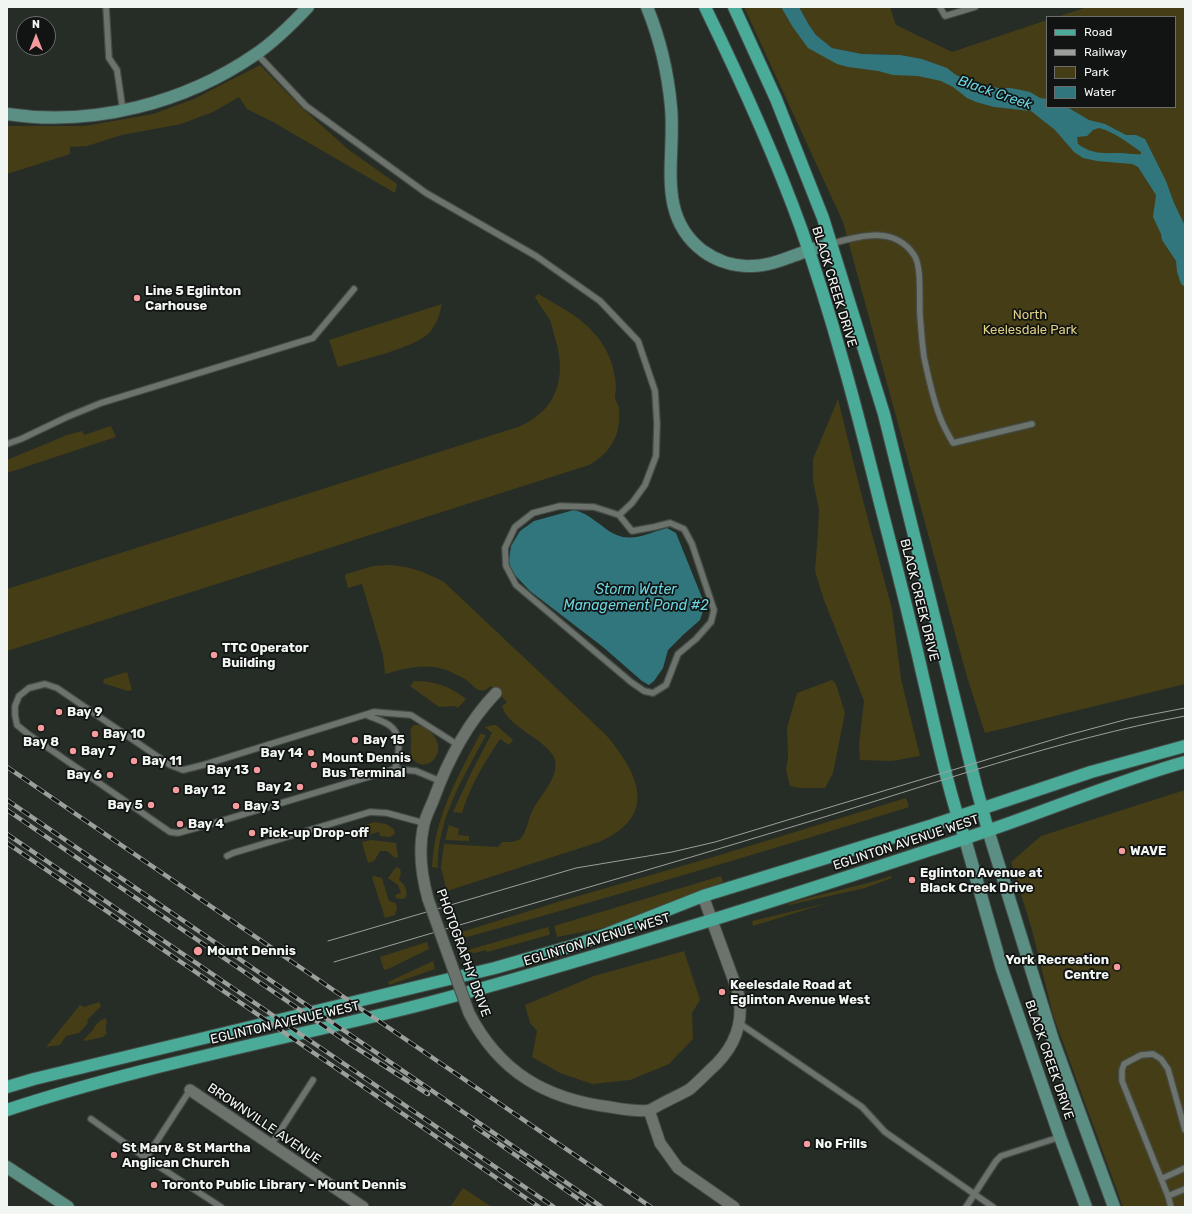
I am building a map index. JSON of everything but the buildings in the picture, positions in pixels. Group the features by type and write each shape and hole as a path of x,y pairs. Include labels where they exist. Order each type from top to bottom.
{"main road":[{"path":"7,114 24,117 88,116 123,111 194,88 221,75 257,53 308,7"},
{"path":"647,7 662,54 669,89 673,126 671,193 674,210 688,238 706,253 718,260 744,266 768,264 830,244"},
{"name":"BLACK CREEK DRIVE","path":"705,7 738,77 801,227 850,387 912,630 949,789 965,839 1002,969 1060,1137 1086,1207"},
{"name":"BLACK CREEK DRIVE","path":"734,7 776,100 823,218 884,414 988,830 1051,1034 1114,1207"},
{"name":"EGLINTON AVENUE WEST","path":"7,1087 34,1079 495,968 604,935 703,896 958,817 1091,772 1185,746"},
{"name":"EGLINTON AVENUE WEST","path":"7,1110 148,1069 398,1010 484,988 712,920 965,839 1152,771 1185,762"},
{"path":"7,1167 68,1207"}],"street":[{"name":"PHOTOGRAPHY DRIVE","path":"496,693 484,705 458,745 440,781 424,823 421,844 421,871 428,899 469,1013 476,1028 489,1046 519,1074 535,1084 553,1093 586,1104 624,1109 649,1110"},
{"path":"703,896 738,992 740,1003 739,1023 732,1045 719,1063 689,1089 649,1110 660,1143 678,1168 734,1207"},
{"name":"BROWNVILLE AVENUE","path":"190,1090 363,1207"}],"lane":[{"path":"106,7 109,58 117,70 123,111"},
{"path":"940,7 945,16 975,7"},
{"path":"257,53 306,106 426,193 542,260 600,301 638,341 655,391 657,424 656,456 645,485 632,503 619,515"},
{"path":"830,244 865,235 876,234 897,239 914,255 918,264 920,316 924,357 941,421 953,443 1032,424"},
{"path":"7,444 101,403 313,338 354,289"},
{"path":"560,506 594,507 619,515 632,531 670,523 684,529 692,544 714,610 711,622 696,639 678,654 666,685 653,693 644,691 630,682 516,585 506,566 505,548 515,527 533,513 560,506"},
{"path":"440,781 416,771 395,769 211,824 178,833 170,832 28,734 17,725 15,706 19,696 30,688 45,684 57,688 170,765 183,770 374,712 411,715 458,745"},
{"path":"366,715 390,725 397,735 399,754 395,769"},
{"path":"227,856 233,852 370,812 386,813 424,823"},
{"path":"739,1023 862,1107 885,1132 993,1207"},
{"path":"1171,1207 1122,1081 1122,1070 1124,1064 1141,1055 1153,1054 1161,1059 1168,1069 1185,1130"},
{"path":"271,1145 313,1080"},
{"path":"146,1158 190,1090"},
{"path":"91,1119 146,1158 221,1207"},
{"path":"966,1207 996,1161 1001,1156 1060,1137"},
{"path":"1161,1179 1185,1168"},
{"path":"1168,1196 1185,1189"}],"green space":[{"name":"North Keelesdale Park","path":"744,7 781,7 792,26 837,64 900,55 862,54 832,48 816,35 799,7 890,7 896,25 952,52 1046,20 1046,108 1176,108 1176,16 1060,16 1087,7 1185,7 1185,684 985,733 967,677 843,222"},
{"path":"260,65 302,108 349,150 397,184 395,193 273,122 247,109 239,97 213,112 181,124 122,135 87,146 70,147 70,154 7,174 7,126 85,126 153,114 194,99"},
{"path":"538,294 581,320 598,338 606,350 612,364 616,387 615,398 619,408 618,428 613,443 603,455 589,465 7,651 7,589 518,427 532,420 550,402 556,391 560,366 551,322 535,297"},
{"path":"442,304 435,326 423,338 401,348 338,367 329,340"},
{"path":"838,399 892,609 901,679 920,756 892,761 860,760 859,745 864,701 824,600 815,571 819,510 813,481 813,459"},
{"path":"111,426 116,437 7,473 7,460 67,435 82,431 84,435"},
{"path":"390,565 418,570 444,582 606,735 618,750 627,765 634,779 637,793 636,807 630,820 618,832 599,842 447,891 441,868 444,844 498,847 502,842 513,842 520,839 526,829 532,811 552,779 556,766 554,757 549,750 505,714 502,706 507,702 491,686 483,691 477,689 465,679 449,671 441,668 425,666 385,674 383,655 362,584 348,588 345,576 346,574 373,566"},
{"path":"127,672 132,690 128,691 103,683 104,679"},
{"path":"832,680 836,684 845,713 833,773 825,788 800,788 790,786 786,770 788,757 787,728 797,693"},
{"path":"414,681 442,685 460,694 466,699 458,708 455,706 439,707 410,686"},
{"path":"414,725 426,728 433,734 437,742 438,751 430,763 421,764 416,762 411,756 411,728"},
{"path":"496,725 513,740 509,745 500,739 478,775 469,793 462,813 453,812 492,733 485,727"},
{"path":"480,734 486,735 453,799 447,816 439,850 438,868 432,867 434,848 442,814 448,798"},
{"path":"1185,790 1185,1207 1123,1207 1053,1015 1032,930 1011,862 1041,836"},
{"path":"906,798 909,807 797,841 460,939 458,933 720,855"},
{"path":"375,822 386,824 394,829 395,834 390,837 380,836 379,832 371,834 362,833 361,829 365,825"},
{"path":"449,825 459,829 458,835 469,836 469,841 445,840"},
{"path":"371,840 396,843 398,857 395,858 387,851 380,851 374,861 368,863 362,842"},
{"path":"396,867 400,869 401,873 399,880 406,888 406,898 396,898 395,895 401,893 398,885 388,878"},
{"path":"721,876 723,882 614,925 557,937 554,926"},
{"path":"891,876 892,878 865,888 788,904 866,883"},
{"path":"372,877 382,878 389,901 396,903 397,908 395,915 385,918"},
{"path":"824,904 753,926 752,921"},
{"path":"548,927 550,933 549,935 487,952 486,950 475,953 468,952 468,950"},
{"path":"427,942 429,949 384,970 380,957"},
{"path":"684,951 700,1000 692,1013 693,1039 669,1064 630,1080 592,1084 560,1073 532,1057 537,1031 530,1023 525,1005 594,976"},
{"path":"433,961 435,969 389,985 388,982"},
{"path":"99,1002 101,1006 87,1020 88,1023 79,1033 66,1036 60,1045 46,1047 80,1005 84,1007"},
{"path":"106,1018 107,1033 103,1037 84,1041 94,1027 101,1020"},
{"path":"463,1188 492,1207 450,1207"}],"water":[{"name":"Black Creek","path":"781,7 799,7 816,35 832,48 862,54 900,55 922,59 947,68 956,75 971,82 998,88 1010,88 1030,92 1040,98 1046,99 1046,108 1069,108 1089,120 1105,124 1126,135 1136,135 1145,139 1166,181 1185,226 1185,287 1181,284 1177,272 1176,261 1162,240 1161,234 1153,217 1156,195 1138,167 1132,164 1097,161 1083,158 1074,152 1055,130 1031,111 994,107 976,102 967,98 953,87 941,81 918,76 893,75 837,64 808,48 792,26","holes":["1099,128 1116,135 1141,152 1141,154 1099,153 1083,148 1078,144 1077,137 1087,136 1093,130"]},
{"name":"Storm Water Management Pond #2","path":"574,510 588,516 610,531 625,537 640,536 667,528 676,533 705,605 700,620 668,650 663,668 654,681 649,685 642,681 603,647 530,591 511,571 509,561 511,546 520,531 534,521"}],"tram line":[{"path":"328,941 576,868 672,852 715,842 1068,735 1128,719 1185,708"},
{"path":"334,962 749,840 1042,750 1090,737 1185,716"}],"railway":[{"path":"7,767 651,1207"},
{"path":"7,800 602,1207"},
{"path":"7,810 347,1042 428,1094"},
{"path":"7,834 554,1207"},
{"path":"7,843 539,1207"},
{"path":"475,1127 590,1207"}],"place":[{"name":"Line 5 Eglinton Carhouse","path":"137,298"},
{"name":"TTC Operator Building","path":"214,655"},
{"name":"Bay 9","path":"59,712"},
{"name":"Bay 8","path":"41,728"},
{"name":"Bay 10","path":"95,734"},
{"name":"Bay 15","path":"355,740"},
{"name":"Bay 7","path":"73,751"},
{"name":"Bay 14","path":"311,753"},
{"name":"Bay 11","path":"134,761"},
{"name":"Mount Dennis Bus Terminal","path":"314,765"},
{"name":"Bay 13","path":"257,770"},
{"name":"Bay 6","path":"110,775"},
{"name":"Bay 2","path":"300,787"},
{"name":"Bay 12","path":"176,790"},
{"name":"Bay 5","path":"151,805"},
{"name":"Bay 3","path":"236,806"},
{"name":"Bay 4","path":"180,824"},
{"name":"Pick-up Drop-off","path":"252,833"},
{"name":"WAVE","path":"1122,851"},
{"name":"Eglinton Avenue at Black Creek Drive","path":"912,880"},
{"name":"Mount Dennis","path":"198,951"},
{"name":"York Recreation Centre","path":"1117,967"},
{"name":"Keelesdale Road at Eglinton Avenue West","path":"722,992"},
{"name":"No Frills","path":"807,1144"},
{"name":"St Mary & St Martha Anglican Church","path":"114,1155"},
{"name":"Toronto Public Library - Mount Dennis","path":"154,1185"}]}
